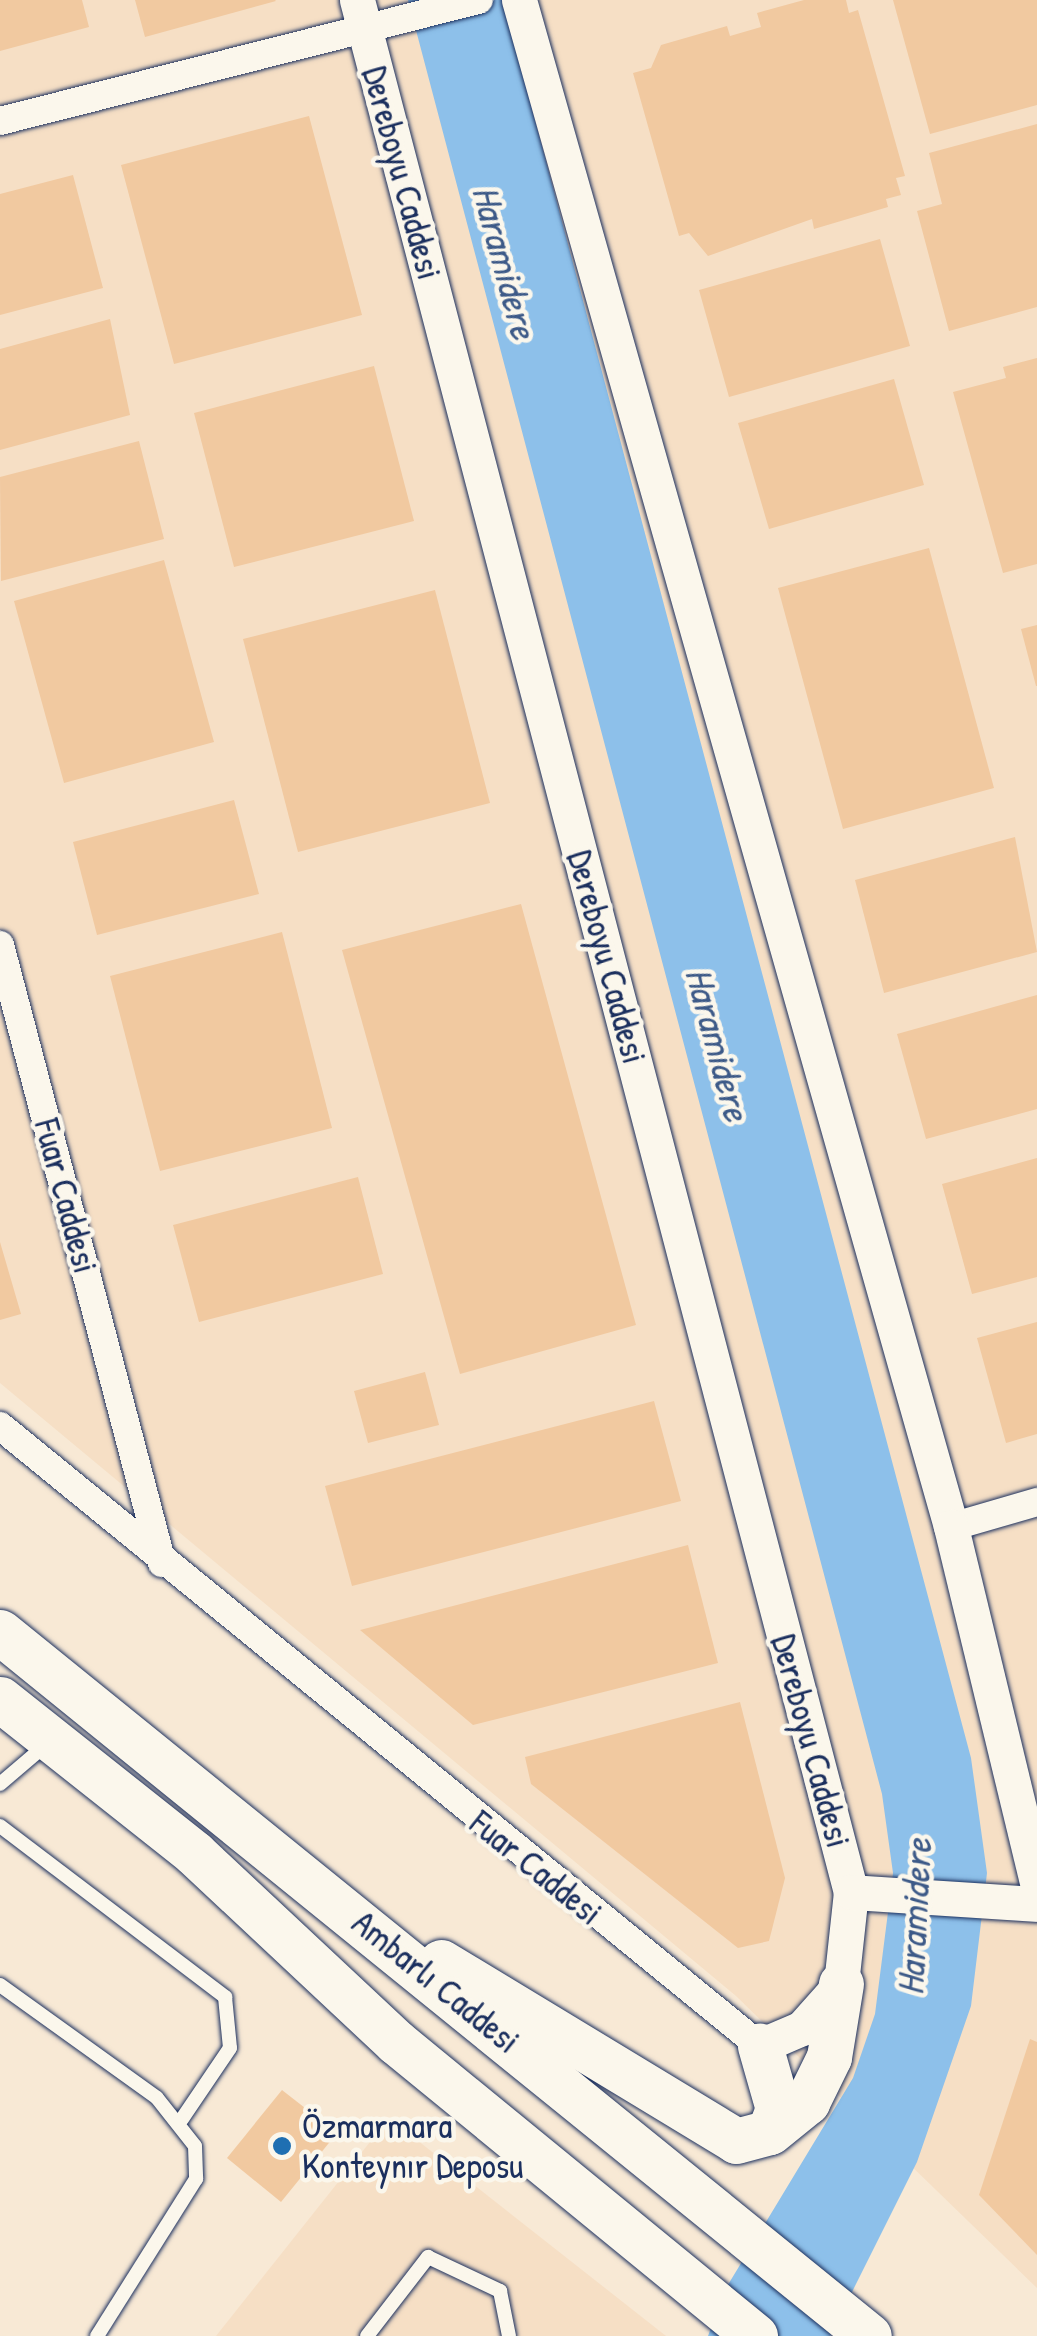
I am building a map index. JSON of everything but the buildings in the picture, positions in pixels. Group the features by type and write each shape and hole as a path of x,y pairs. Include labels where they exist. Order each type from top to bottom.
{"main road":[{"name":"Ambarlı Caddesi","path":"0,1632 870,2336"},
{"name":"Ambarlı Caddesi","path":"0,1699 194,1853 396,2042 755,2336"},
{"path":"366,1925 505,1994 736,2141 770,2132 807,2102 829,2057 842,1984"},
{"path":"760,2046 780,2093 770,2132"}],"street":[{"path":"0,121 361,15 479,0"},
{"path":"519,0 951,1527 1037,1883"},
{"name":"Dereboyu Caddesi","path":"361,15 862,1893"},
{"name":"Fuar Caddesi","path":"0,945 162,1562"},
{"name":"Fuar Caddesi","path":"0,1426 760,2046"},
{"path":"951,1527 1037,1502"},
{"path":"760,2046 802,2028 842,1984 862,1893 1037,1904"}],"lane":[{"path":"0,1784 52,1740"},
{"path":"0,1826 225,1997 230,2048 182,2119"},
{"path":"0,1986 182,2119 196,2179 97,2336"},
{"path":"367,2336 428,2257 500,2291 510,2336"}],"shaded area":[{"path":"0,0 1037,0 1037,2288 736,1996 0,1383"},
{"path":"389,2118 666,2336 216,2336"}],"water":[{"name":"Haramidere","path":"408,0 503,0 971,1758 987,1873 971,2006 917,2162 830,2336 708,2336 726,2288 853,2078 875,2014 893,1873 882,1794"}],"place":[{"name":"Özmarmara Konteynır Deposu","path":"282,2146"}]}
